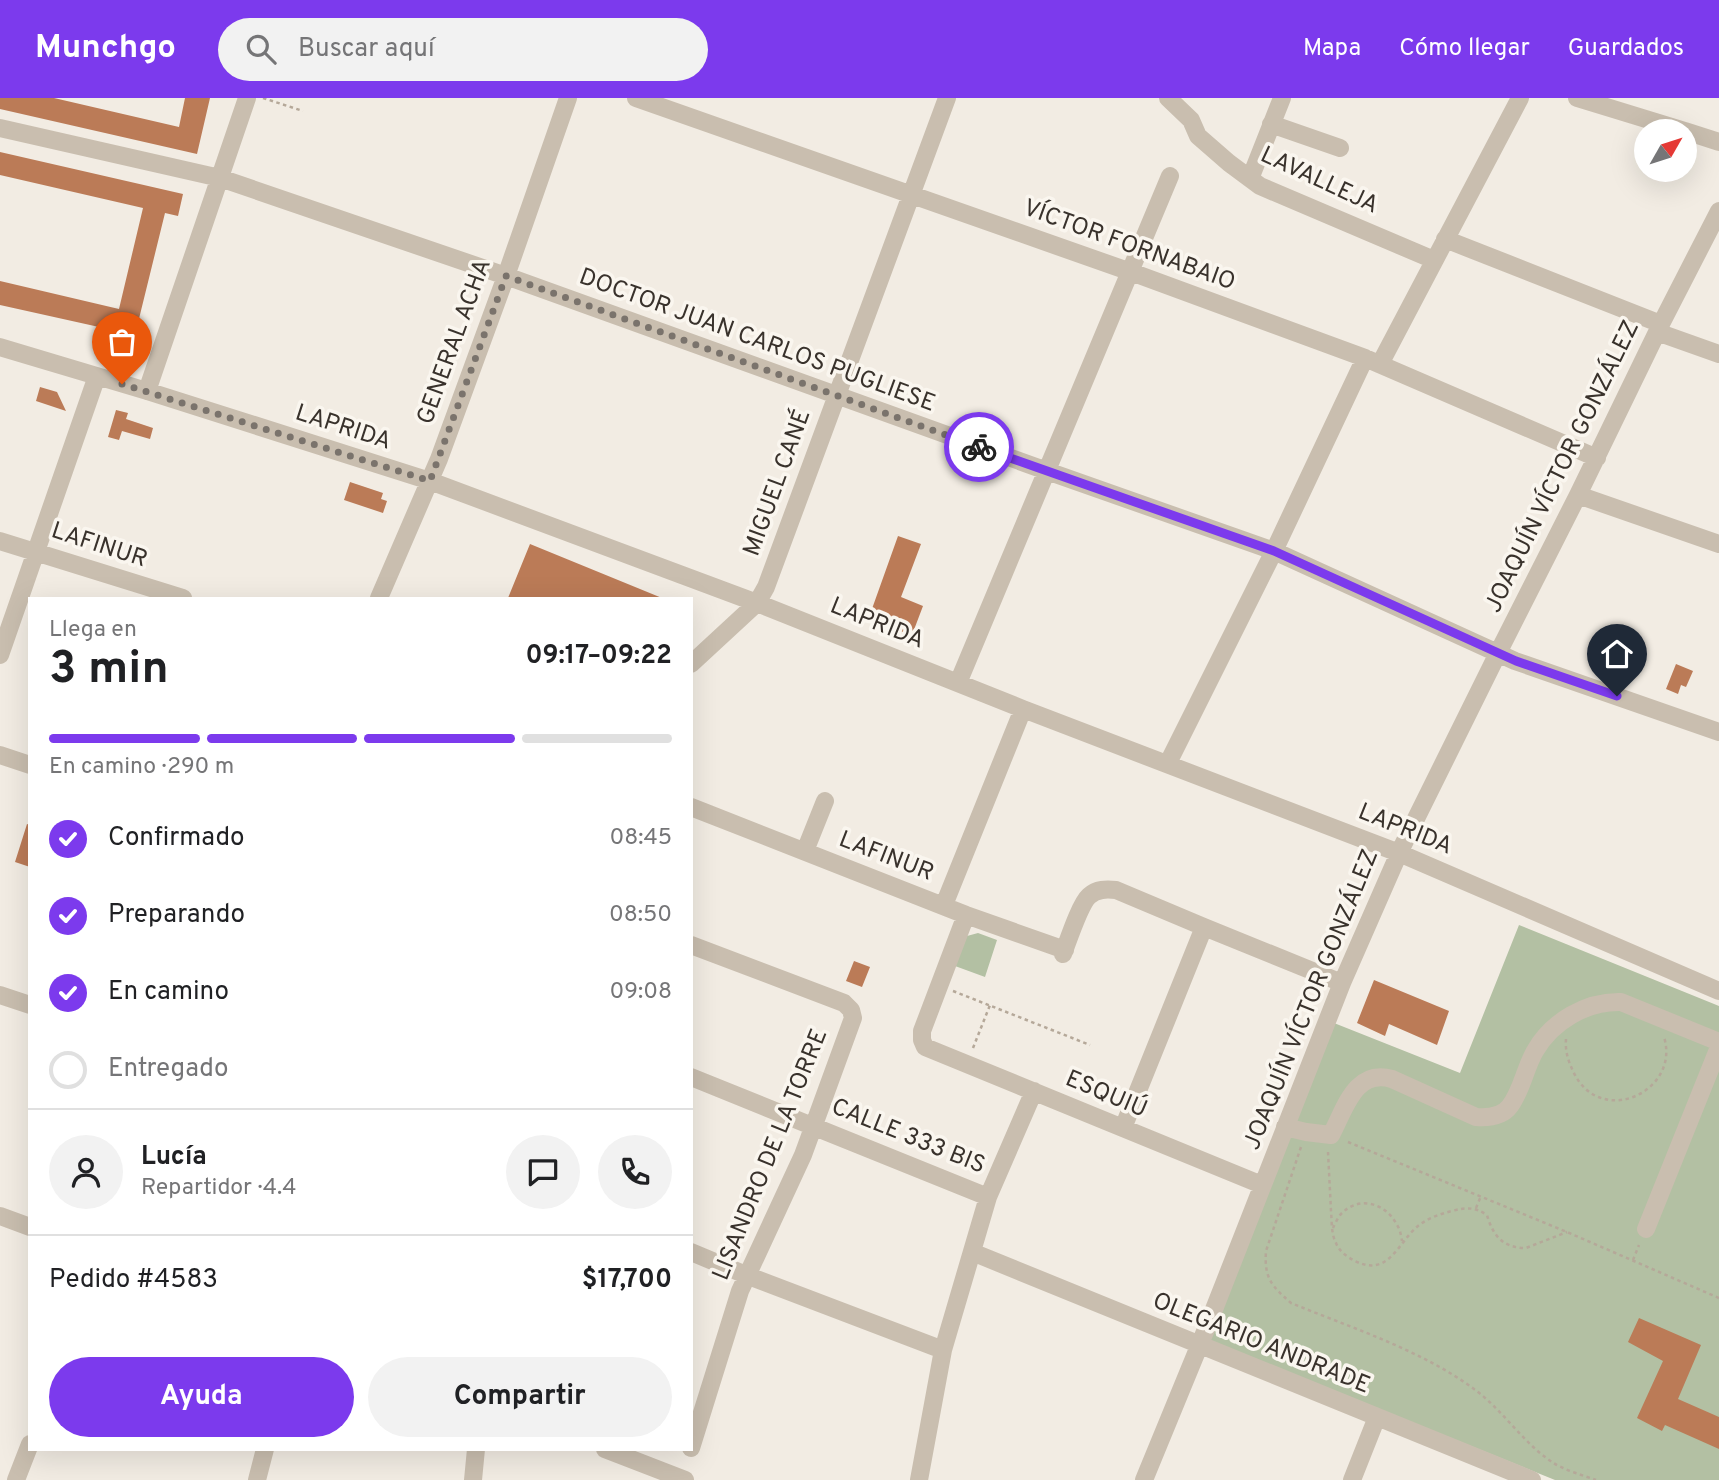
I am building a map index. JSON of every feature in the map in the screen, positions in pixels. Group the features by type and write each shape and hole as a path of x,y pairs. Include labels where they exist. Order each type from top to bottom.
{"street":[{"path":"147,391 247,98"},
{"name":"GENERAL ACHA","path":"379,597 430,481 568,98"},
{"name":"VÍCTOR FORNABAIO","path":"636,98 1131,272 1373,361 1597,458"},
{"name":"MIGUEL CANÉ","path":"693,662 757,603 766,587 947,98"},
{"name":"LAVALLEJA","path":"1168,98 1191,120 1198,136 1260,186 1434,260"},
{"path":"1250,179 1282,98"},
{"path":"1168,763 1373,361 1434,260 1520,98"},
{"path":"1577,98 1646,119"},
{"path":"1272,124 1340,148"},
{"name":"DOCTOR JUAN CARLOS PUGLIESE","path":"0,128 220,178 506,276 1274,551 1516,661 1719,732"},
{"path":"1698,135 1719,142"},
{"path":"958,683 1170,176"},
{"name":"JOAQUÍN VÍCTOR GONZÁLEZ","path":"1144,1480 1342,983 1399,853 1719,211"},
{"path":"1445,239 1719,354"},
{"name":"LAPRIDA","path":"0,346 430,481 757,603 1023,709 1399,853 1719,991"},
{"path":"0,655 97,376"},
{"path":"1578,495 1719,544"},
{"name":"LAFINUR","path":"0,541 180,597"},
{"path":"944,905 1023,709"},
{"path":"0,755 28,764"},
{"path":"805,851 825,801"},
{"name":"LAFINUR","path":"693,808 1064,952 1084,902 1101,889 1116,890 1204,928"},
{"path":"940,986 966,915"},
{"path":"1123,1128 1204,928 1342,983"},
{"name":"LISANDRO DE LA TORRE","path":"693,946 844,1003 851,1010 853,1018 803,1154 746,1275 693,1443"},
{"name":"ESQUIÚ","path":"940,986 922,1031 925,1047 1262,1185"},
{"path":"0,995 28,1004"},
{"path":"1285,1126 1331,1135 1354,1090 1372,1076 1392,1079 1476,1117 1498,1116 1510,1107 1535,1050 1560,1022 1587,1007 1608,1001 1621,1002 1719,1045 1646,1229"},
{"name":"CALLE 333 BIS","path":"693,1078 988,1197"},
{"path":"919,1480 943,1350 988,1197 1034,1091"},
{"path":"0,1216 28,1226"},
{"name":"OLEGARIO ANDRADE","path":"972,1252 1532,1480"},
{"path":"693,1253 943,1350"},
{"path":"1352,1480 1377,1417"},
{"path":"16,1480 28,1449"},
{"path":"257,1480 264,1451"},
{"path":"473,1480 476,1451"},
{"path":"610,1451 683,1480"},
{"name":"LISANDRO DE LA TORRE","path":"683,1480 690,1451"}],"path":[{"path":"263,98 303,111"},
{"path":"940,986 1090,1045"},
{"path":"967,1064 990,1005"},
{"path":"1567,1036 1565,1043 1568,1060 1583,1088 1604,1100 1631,1099 1649,1088 1667,1059 1668,1049 1656,1017"},
{"path":"1306,1132 1266,1251 1267,1278 1275,1289 1292,1303 1424,1358 1448,1372 1477,1391 1535,1449 1554,1464 1596,1480"},
{"path":"1566,1232 1526,1248 1511,1246 1500,1240 1491,1228 1487,1215 1476,1208 1460,1209 1435,1215 1419,1224 1397,1252 1386,1261 1373,1265 1361,1264 1347,1257 1336,1243 1328,1149 1331,1135 1566,1232 1719,1298"},
{"path":"1476,1208 1480,1196"},
{"path":"1333,1228 1342,1213 1352,1206 1363,1202 1374,1204 1392,1217 1403,1243"}],"green space":[{"path":"1519,925 1719,1006 1719,1480 1555,1480 1207,1340 1334,1023 1460,1073"},
{"path":"978,933 997,940 985,977 955,966 967,936"}],"building":[{"path":"0,98 54,98 179,127 185,98 210,98 197,154 0,109"},
{"path":"0,152 183,194 178,216 165,213 135,335 0,305 0,281 119,309 143,208 0,175"},
{"path":"40,387 57,392 66,411 36,401"},
{"path":"116,410 128,413 126,419 153,428 150,439 122,431 119,440 108,437"},
{"path":"350,482 383,493 381,499 387,501 383,513 344,500"},
{"path":"898,536 921,544 901,597 923,606 912,635 868,620"},
{"path":"530,544 660,597 508,597"},
{"path":"1676,664 1693,671 1686,687 1681,685 1678,694 1666,689"},
{"path":"27,824 28,866 15,862"},
{"path":"854,961 870,967 862,987 846,981"},
{"path":"1374,980 1449,1011 1437,1045 1389,1024 1385,1036 1357,1023"},
{"path":"1639,1318 1701,1345 1678,1399 1719,1417 1719,1449 1665,1425 1662,1431 1637,1418 1663,1361 1628,1342"}],"way so far":[{"path":"122,384 430,481 506,276 979,447"}],"route":[{"path":"979,447 1274,551 1516,661 1617,696"}]}
